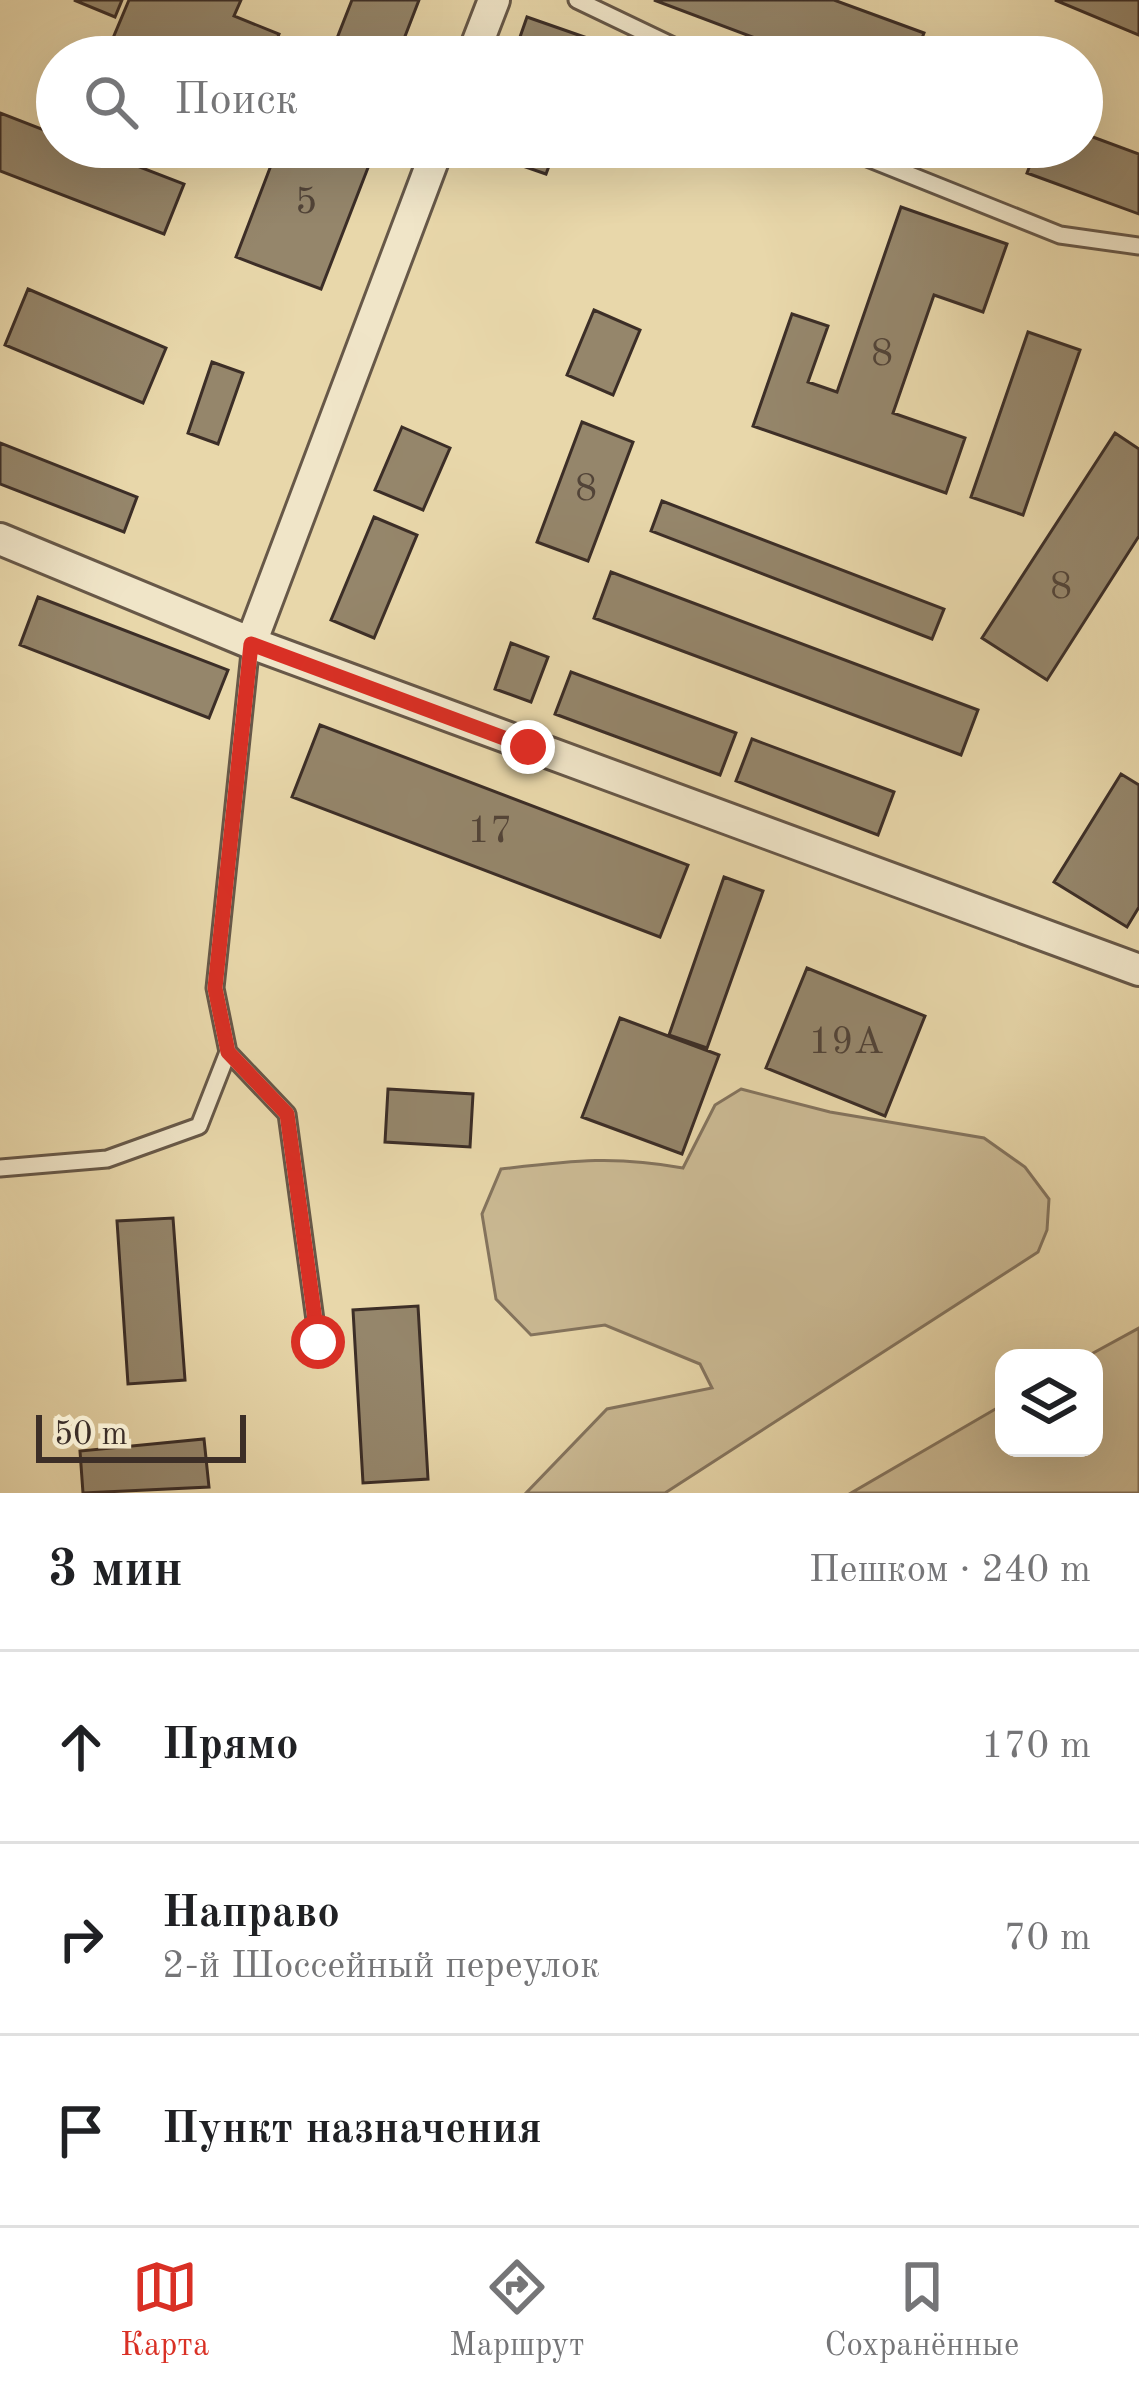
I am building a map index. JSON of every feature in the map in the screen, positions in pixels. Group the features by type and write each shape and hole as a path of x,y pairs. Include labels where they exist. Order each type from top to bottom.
{"street":[{"path":"480,36 494,0"},
{"path":"251,644 430,168"},
{"path":"0,538 251,644 1136,966"}],"lane":[{"path":"577,0 652,36"},
{"path":"892,168 1060,236 1139,246"},
{"path":"251,644 215,988 228,1052 287,1114 318,1342"},
{"path":"0,1168 107,1159 199,1126 228,1052"}],"shaded area":[{"path":"741,1089 830,1112 984,1138 1025,1167 1049,1199 1047,1230 1038,1252 665,1493 526,1493 607,1409 712,1388 700,1364 605,1325 531,1335 496,1299 482,1214 501,1169 613,1160 683,1168 715,1105"},
{"path":"1139,1328 1139,1493 851,1493 995,1409 995,1457 1103,1457 1100,1349"}],"building":[{"path":"74,0 122,0 115,17"},
{"path":"129,0 241,0 234,16 279,34 278,36 114,36"},
{"path":"352,0 419,0 405,36 338,36"},
{"path":"654,0 834,0 924,33 923,36 750,36"},
{"path":"1055,0 1139,0 1139,35"},
{"path":"527,17 582,36 520,36"},
{"path":"0,113 36,127 36,168 142,168 184,184 164,234 0,171"},
{"path":"1103,141 1139,154 1139,214 1027,173 1029,168 1103,168"},
{"path":"270,168 368,168 321,289 236,257"},
{"path":"901,207 1007,244 983,312 934,295 893,413 965,438 946,493 753,426 792,314 828,326 808,382 837,392"},
{"path":"28,289 166,348 143,403 5,345"},
{"path":"594,310 640,330 613,395 567,375"},
{"path":"1028,332 1080,350 1023,515 971,497"},
{"path":"212,362 243,373 218,444 188,433"},
{"path":"582,422 633,442 588,561 537,542"},
{"path":"402,427 450,448 423,510 375,490"},
{"path":"1115,433 1139,449 1139,536 1047,680 982,638"},
{"path":"0,443 137,497 124,532 0,484"},
{"path":"662,501 944,609 932,639 651,531"},
{"path":"374,517 417,535 374,638 331,620"},
{"path":"611,572 978,710 961,755 594,618"},
{"path":"38,597 228,670 209,718 20,645"},
{"path":"511,643 548,657 531,702 495,689"},
{"path":"571,672 736,733 720,775 555,714"},
{"path":"320,725 688,865 660,937 292,797"},
{"path":"752,739 894,792 878,835 736,781"},
{"path":"1121,774 1139,785 1139,907 1127,927 1054,882"},
{"path":"724,877 763,891 707,1048 669,1035"},
{"path":"807,968 925,1016 885,1116 766,1068"},
{"path":"620,1018 719,1055 682,1154 582,1117"},
{"path":"388,1089 473,1094 470,1147 385,1142"},
{"path":"173,1218 185,1380 128,1384 117,1221"},
{"path":"418,1306 428,1479 363,1483 353,1310"},
{"path":"204,1439 209,1487 83,1493 80,1451"}],"route":[{"path":"318,1342 287,1114 228,1052 215,988 251,644 528,747"}]}
